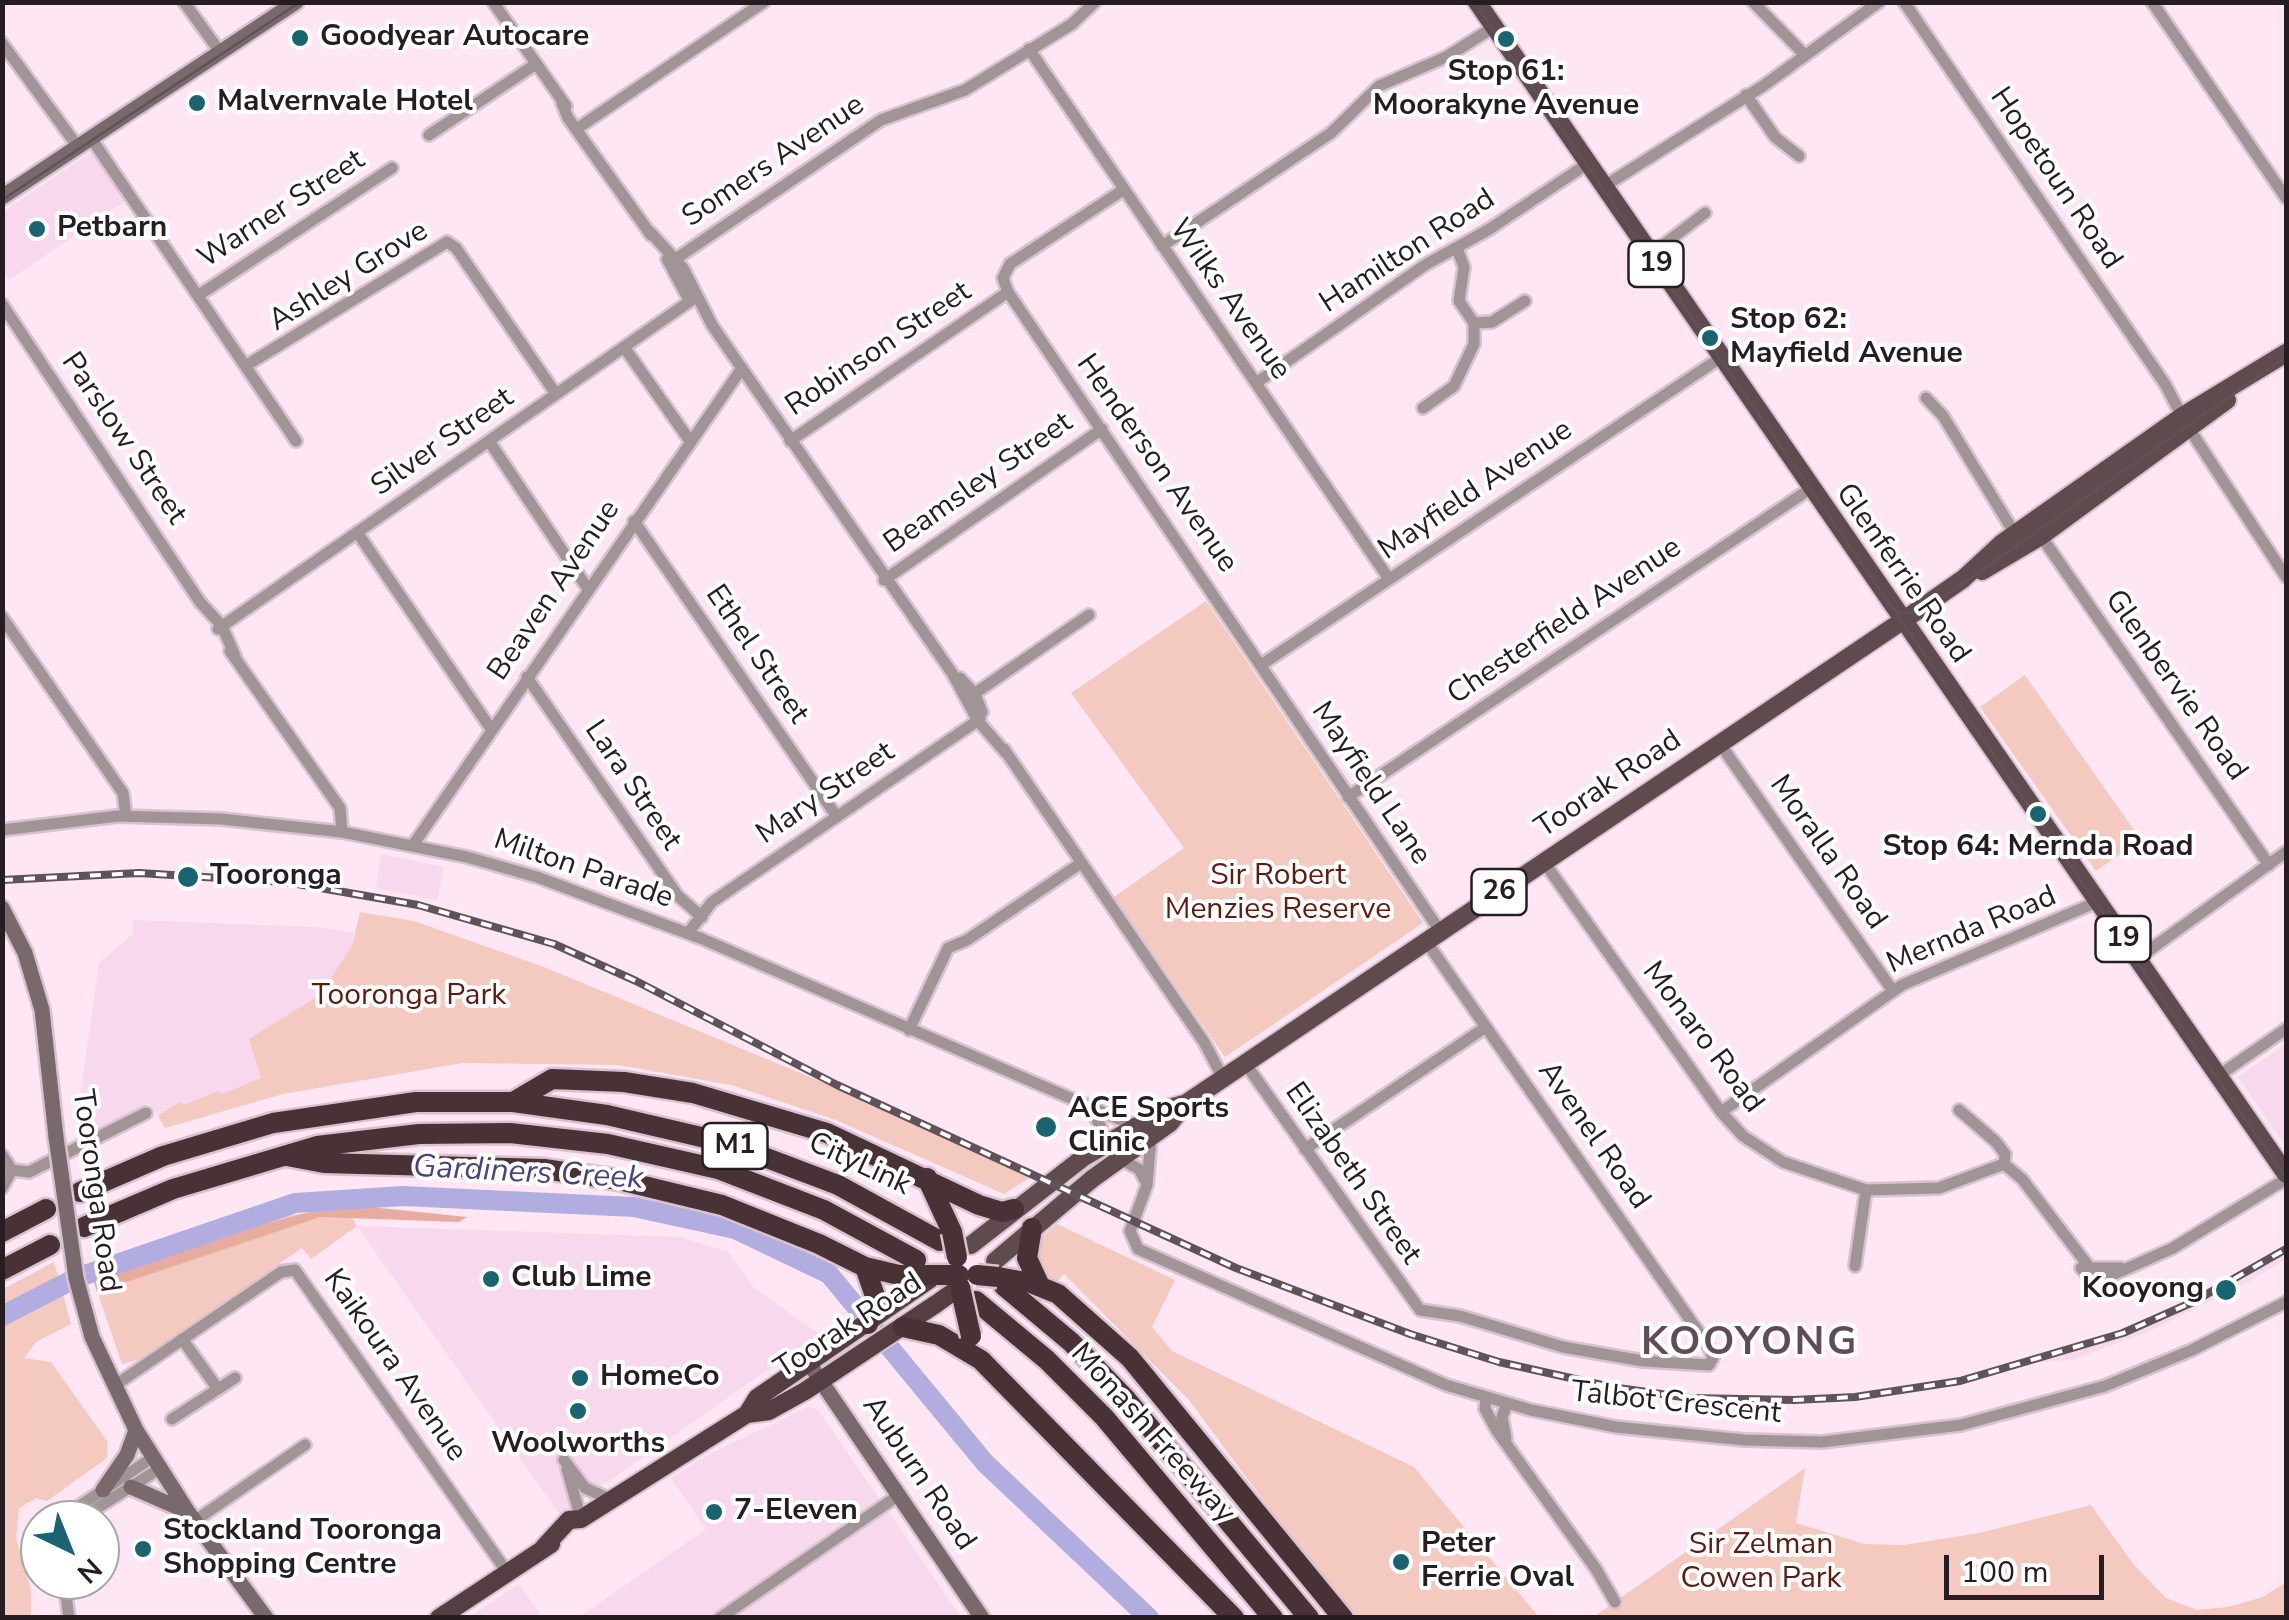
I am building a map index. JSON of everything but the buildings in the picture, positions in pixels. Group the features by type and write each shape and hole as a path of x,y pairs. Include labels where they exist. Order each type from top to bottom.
{"highway":[{"path":"514,1102 552,1078 624,1082 694,1093 828,1133 990,1209 1014,1210"},
{"name":"M1","path":"80,1192 178,1151 291,1119 416,1102 514,1102"},
{"name":"CityLink","path":"514,1102 662,1126 766,1156 838,1185 946,1237"},
{"name":"M1","path":"84,1227 173,1189 350,1140 452,1132 542,1135 682,1159 756,1182 838,1217 916,1260"},
{"path":"284,1156 324,1163 544,1168 619,1180 722,1204 863,1266 899,1275 967,1273 1022,1284 1093,1322 1145,1373 1343,1618"},
{"path":"927,1178 946,1237 967,1273 964,1340"},
{"path":"2,1232 46,1209"},
{"path":"1022,1284 1032,1228"},
{"path":"2,1270 50,1245"},
{"path":"861,1329 875,1296 863,1266"},
{"name":"Toorak Road","path":"438,1618 544,1546 569,1520 582,1519 747,1414 768,1411 866,1352 904,1327 967,1273"},
{"name":"Monash Freeway","path":"967,1273 1104,1417 1273,1618"},
{"name":"Toorak Road","path":"747,1414 757,1398 936,1275"},
{"path":"1022,1284 1126,1400 1310,1618"},
{"path":"904,1327 964,1340 1234,1618"}],"main road":[{"path":"2,197 296,2"},
{"name":"Glenferrie Road","path":"1477,2 2286,1177"},
{"name":"Toorak Road","path":"995,1260 1152,1137 1185,1104 1963,579 2040,536 2280,357"},
{"name":"Toorak Road","path":"1963,579 2015,534 2190,424"},
{"name":"Tooronga Road","path":"4,912 31,970 42,1010 70,1249 92,1337 156,1463 266,1618"},
{"name":"Toorak Road","path":"967,1273 1014,1210 1134,1126 1185,1104"},
{"name":"Auburn Road","path":"808,1362 982,1618"},
{"path":"103,1490 127,1455 136,1430"},
{"path":"131,1487 192,1516"}],"street":[{"path":"184,2 220,52"},
{"name":"Elizabeth Street","path":"493,2 673,260 693,300 794,438 971,696 981,719 1058,828 1078,865 1102,892 1204,1042 1305,1150 1420,1310"},
{"path":"581,126 764,2"},
{"path":"1753,2 1803,52"},
{"path":"1603,187 1746,95 1879,2"},
{"name":"Hopetoun Road","path":"1904,2 2165,384 2190,424 2203,457 2286,577"},
{"path":"2152,2 2286,198"},
{"name":"Somers Avenue","path":"673,260 881,120 951,98 1093,4"},
{"path":"1162,246 1331,133 1379,86 1446,56 1494,27"},
{"path":"2,44 85,142 199,295 296,441"},
{"name":"Wilks Avenue","path":"1029,49 1389,579"},
{"path":"429,135 536,64"},
{"path":"1746,95 1775,138 1798,156"},
{"name":"Hamilton Road","path":"1256,383 1425,265 1587,164"},
{"name":"Warner Street","path":"199,295 392,168"},
{"name":"Robinson Street","path":"794,438 1008,292 1004,278 1010,264 1124,190"},
{"path":"1650,255 1705,212"},
{"name":"Ashley Grove","path":"250,368 446,242 456,248 556,394"},
{"path":"1423,408 1454,386 1474,344 1474,323 1460,301 1464,266 1457,248"},
{"name":"Henderson Avenue","path":"1008,292 1260,665"},
{"name":"Silver Street","path":"220,628 693,300"},
{"path":"1474,323 1492,322 1525,302"},
{"name":"Parslow Street","path":"2,304 342,812 337,831"},
{"path":"624,347 690,441"},
{"name":"Mayfield Avenue","path":"1260,665 1720,358"},
{"name":"Beaven Avenue","path":"413,845 742,368"},
{"path":"1926,398 1943,416 2015,534"},
{"name":"Beamsley Street","path":"888,577 1102,429"},
{"path":"489,441 588,588"},
{"name":"Chesterfield Avenue","path":"1348,797 1810,489"},
{"name":"Ethel Street","path":"634,521 837,817"},
{"path":"357,532 491,729"},
{"name":"Glenbervie Road","path":"2040,536 2269,865"},
{"path":"971,696 1090,615"},
{"path":"2,617 125,798 122,816"},
{"name":"Mayfield Lane","path":"1260,665 1348,797 1433,936"},
{"name":"Lara Street","path":"527,676 683,903 701,918"},
{"name":"Mary Street","path":"701,918 712,902 981,719"},
{"name":"Moralla Road","path":"1720,744 1893,990"},
{"name":"Milton Parade","path":"2,830 122,816 221,818 337,831 413,845 537,877 694,936 1092,1112 1134,1126"},
{"name":"Milton Parade","path":"2,838 24,828"},
{"path":"2137,960 2286,852"},
{"name":"Monaro Road","path":"1544,862 1720,1112 1743,1136 1783,1162 1866,1190 1939,1188 2005,1158"},
{"path":"909,1030 948,948 967,940 1078,865"},
{"name":"Mernda Road","path":"1720,1112 1893,990 2097,902"},
{"path":"694,936 701,918"},
{"name":"Avenel Road","path":"1420,1310 1460,1316 1563,1347 1699,1367 1712,1362 1709,1347 1486,1027 1433,936"},
{"path":"1305,1150 1486,1027"},
{"path":"2218,1076 2286,1029"},
{"path":"1960,1110 1986,1131 2067,1243 2094,1270 2122,1268 2173,1248 2286,1177"},
{"path":"1092,1112 1101,1128 1102,1146"},
{"path":"12,1170 36,1170 146,1113"},
{"name":"Talbot Crescent","path":"1152,1137 1147,1184 1130,1228 1138,1249 1363,1351 1486,1398 1616,1427 1787,1442 1878,1438 1961,1425 2074,1396 2192,1350 2286,1302"},
{"path":"2,1156 12,1170"},
{"path":"1120,1159 1139,1170 1147,1184"},
{"path":"2,1188 12,1170"},
{"path":"1856,1266 1866,1190"},
{"name":"Kaikoura Avenue","path":"114,1386 281,1272 296,1270 507,1572"},
{"path":"182,1339 218,1389"},
{"path":"172,1420 235,1378"},
{"path":"1486,1398 1491,1422 1506,1438 1615,1602"},
{"path":"1506,1438 1502,1422 1507,1404"},
{"path":"192,1516 304,1446"},
{"path":"582,1519 564,1460 585,1488 610,1499"},
{"path":"110,1500 156,1463"},
{"path":"88,1500 156,1463"},
{"path":"720,1618 899,1495"}],"shaded area":[{"path":"93,151 126,201 9,280 3,271 3,212"},
{"path":"381,854 444,867 437,900 376,888"},
{"path":"133,920 316,927 353,933 352,946 320,996 249,1039 262,1078 221,1095 218,1091 184,1105 179,1102 158,1116 148,1103 85,1139 79,1105 99,963 133,934"},
{"path":"2286,1044 2286,1147 2238,1077"},
{"path":"370,1207 467,1217 459,1222 320,1217 97,1292 93,1279 231,1233 321,1209"},
{"path":"357,1226 680,1237 728,1252 753,1287 819,1334 560,1515"},
{"path":"2286,1252 2286,1259 2248,1282 2150,1331 2072,1360 2024,1363 2143,1322 2275,1253"},
{"path":"808,1407 818,1410 961,1617 578,1618 706,1529 671,1478 711,1453"},
{"path":"519,1584 542,1617 470,1617"}],"green space":[{"name":"Sir Robert Menzies Reserve","path":"1206,601 1423,923 1225,1057 1114,897 1184,848 1071,693"},
{"path":"2025,675 2141,840 2096,871 1980,707"},
{"name":"Tooronga Park","path":"360,912 414,921 544,967 844,1091 1032,1176 1004,1194 836,1120 731,1085 619,1065 462,1063 283,1094 165,1128 158,1116 179,1102 184,1105 218,1091 222,1094 261,1078 249,1039 320,995 352,946"},
{"path":"346,1208 357,1226 311,1259 302,1248 141,1359 122,1364 93,1279 285,1216"},
{"path":"1057,1224 1175,1280 1152,1327 1172,1351 1414,1467 1539,1617 1356,1617 1309,1562 1189,1400 1064,1274 1055,1283 1041,1272 1036,1256 1039,1239"},
{"path":"54,1262 71,1324 36,1342 24,1358 51,1362 107,1441 107,1458 48,1500 20,1500 16,1538 20,1552 20,1600 31,1600 30,1617 3,1617 3,1289"},
{"name":"Sir Zelman Cowen Park","path":"1805,1468 1796,1523 1865,1544 1904,1545 1979,1533 2091,1505 2133,1564 2166,1598 2197,1610 2228,1607 2263,1597 2286,1582 2286,1617 1592,1618"}],"waterway":[{"name":"Gardiners Creek","path":"2,1316 76,1278 295,1203 403,1196 634,1207 735,1229 829,1274 985,1463 1149,1618"}],"tram line":[{"path":"2,200 300,2"},
{"path":"1474,2 2286,1178"},
{"path":"1886,603 1902,614 1925,610 2286,357"}],"railway":[{"path":"2,880 139,873 286,882 418,905 554,944 636,981 837,1085 1236,1268 1410,1334 1499,1362 1611,1387 1690,1398 1794,1400 1855,1397 1960,1381 2123,1333 2193,1302 2286,1249"}],"place":[{"name":"Goodyear Autocare","path":"300,38"},
{"name":"Stop 61: Moorakyne Avenue","path":"1506,39"},
{"name":"Malvernvale Hotel","path":"197,103"},
{"name":"Petbarn","path":"37,229"},
{"name":"Stop 62: Mayfield Avenue","path":"1710,338"},
{"name":"Stop 64: Mernda Road","path":"2038,814"},
{"name":"Tooronga","path":"188,877"},
{"name":"ACE Sports Clinic","path":"1046,1127"},
{"name":"Club Lime","path":"491,1279"},
{"name":"Kooyong","path":"2226,1290"},
{"name":"HomeCo","path":"580,1378"},
{"name":"Woolworths","path":"578,1411"},
{"name":"7-Eleven","path":"714,1512"},
{"name":"Stockland Tooronga Shopping Centre","path":"143,1549"},
{"name":"Peter Ferrie Oval","path":"1401,1562"}],"district":[{"name":"KOOYONG","path":"1750,1344"}]}
